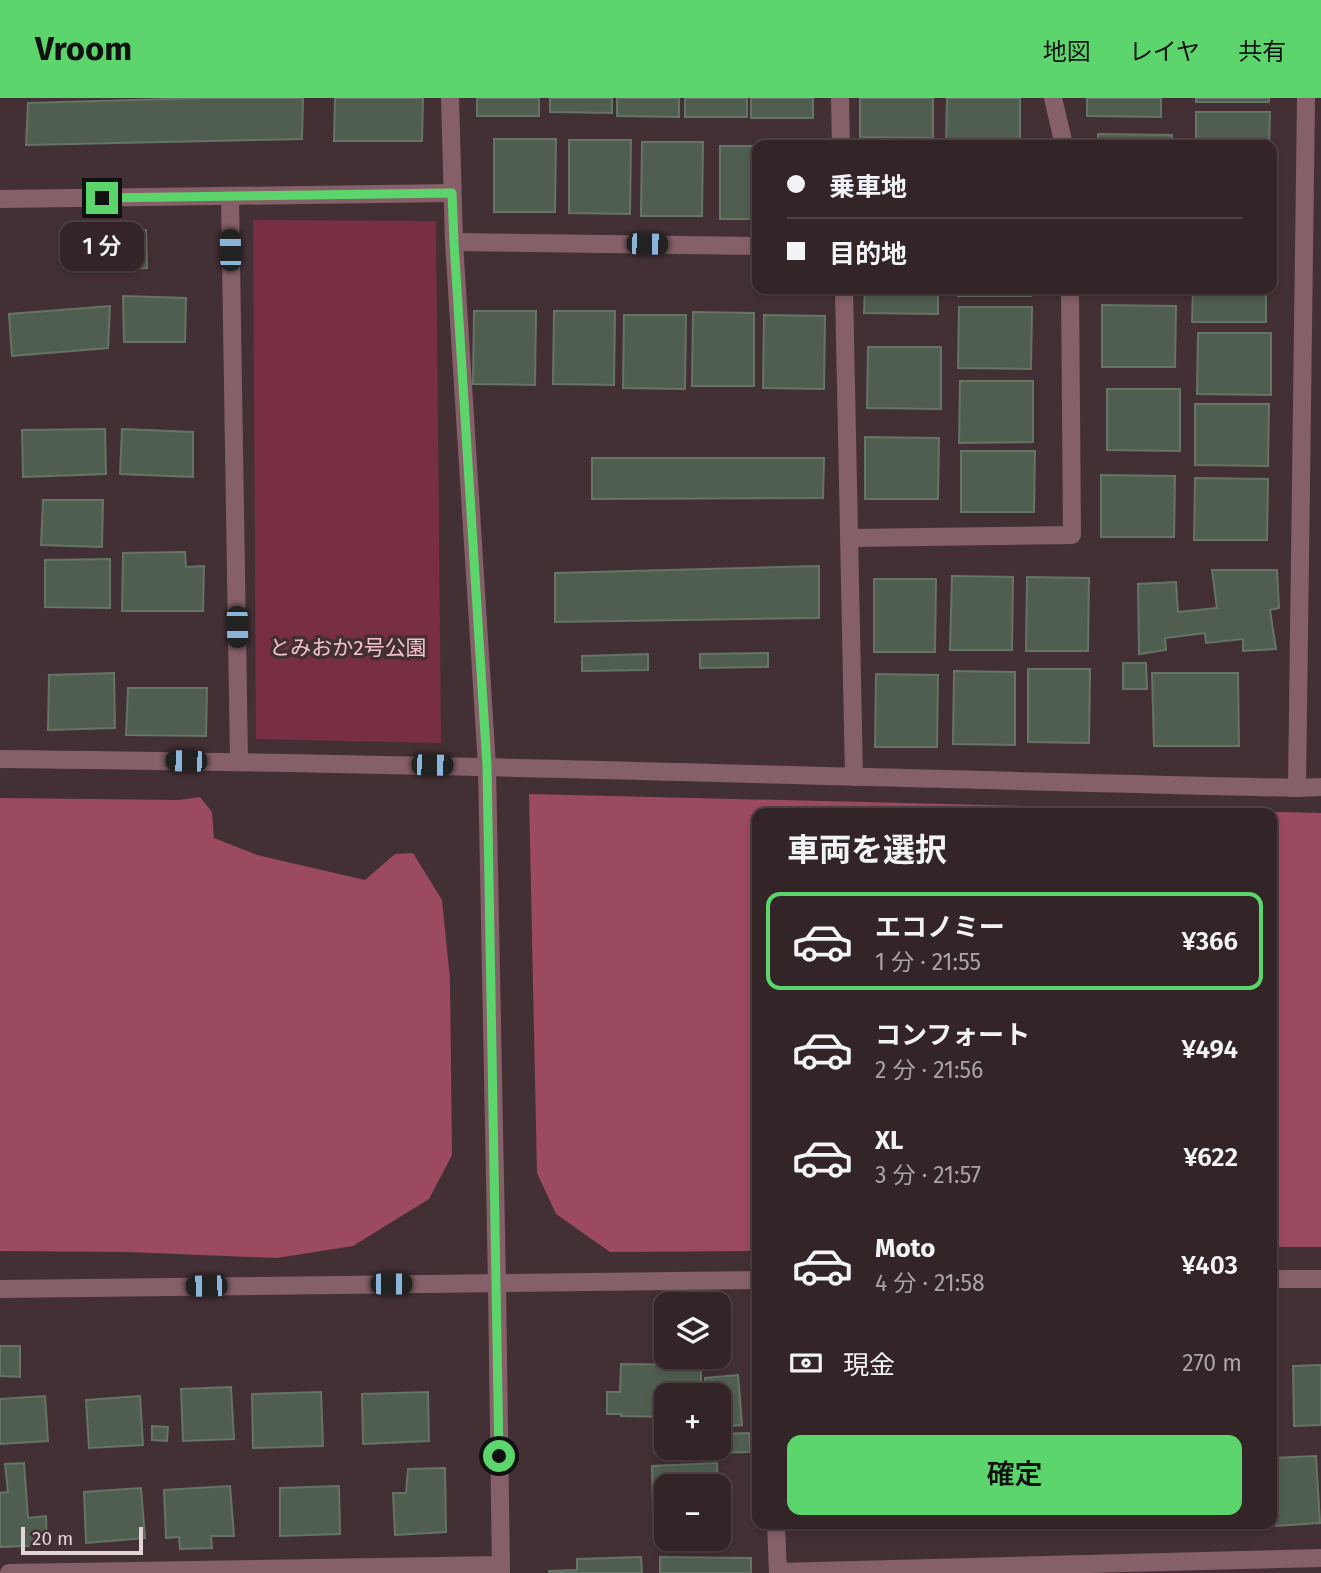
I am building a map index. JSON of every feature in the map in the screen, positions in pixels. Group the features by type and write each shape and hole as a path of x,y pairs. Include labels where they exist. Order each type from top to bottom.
{"street":[{"path":"9,1573 501,1569 487,766 454,242 450,98"},
{"path":"839,98 841,140"},
{"path":"1053,98 1063,140"},
{"path":"1297,788 1306,98"},
{"path":"0,199 452,193"},
{"path":"230,197 239,761"},
{"path":"454,242 752,246"},
{"path":"844,294 854,777"},
{"path":"849,538 1072,535 1070,294"},
{"path":"0,759 487,766 1321,787"},
{"path":"1277,1279 1321,1279"},
{"path":"0,1289 752,1280"},
{"path":"776,1529 778,1572 1321,1558"}],"green space":[{"name":"とみおか2号公園","path":"253,220 436,221 441,743 256,739"}],"shaded area":[{"path":"529,794 1113,808 752,808 752,1251 610,1252 556,1214 537,1173"},
{"path":"200,797 212,812 214,838 257,855 365,880 395,854 413,853 442,900 450,979 452,1155 429,1199 353,1246 277,1258 128,1252 0,1251 0,798 179,800"},
{"path":"1277,812 1321,813 1321,1247 1277,1247"}],"building":[{"path":"303,98 302,139 26,145 28,103"},
{"path":"335,98 423,98 422,141 334,141"},
{"path":"477,98 539,98 539,116 477,116"},
{"path":"550,98 612,98 612,113 550,112"},
{"path":"617,98 679,98 679,117 617,116"},
{"path":"685,98 747,98 747,117 685,117"},
{"path":"751,98 813,98 813,118 751,118"},
{"path":"860,98 933,98 933,138 860,137"},
{"path":"947,98 1020,98 1020,140 946,140"},
{"path":"1087,98 1161,98 1161,117 1087,116"},
{"path":"1196,98 1269,98 1269,102 1196,102"},
{"path":"1196,112 1270,112 1269,140 1196,140"},
{"path":"1098,134 1172,135 1172,140 1098,140"},
{"path":"494,139 556,139 555,212 494,212"},
{"path":"569,140 631,140 630,214 569,213"},
{"path":"642,142 703,142 702,216 641,216"},
{"path":"720,146 752,146 752,219 720,219"},
{"path":"146,230 147,268 87,270 87,233"},
{"path":"865,294 938,294 938,314 864,313"},
{"path":"958,294 1031,294 1031,296"},
{"path":"1193,294 1266,294 1266,322 1192,322"},
{"path":"123,296 186,298 185,342 124,342"},
{"path":"1102,305 1176,306 1175,367 1102,367"},
{"path":"110,306 108,348 12,356 9,314"},
{"path":"959,307 1032,307 1031,369 958,368"},
{"path":"474,311 536,311 535,385 473,384"},
{"path":"554,311 615,311 614,385 553,384"},
{"path":"693,312 754,313 754,386 692,386"},
{"path":"624,315 686,315 685,389 623,388"},
{"path":"764,315 825,316 824,389 763,388"},
{"path":"1198,333 1271,333 1271,395 1197,394"},
{"path":"868,347 941,347 941,409 867,408"},
{"path":"960,381 1033,381 1033,442 959,443"},
{"path":"1107,389 1180,389 1180,451 1107,450"},
{"path":"1195,404 1269,404 1268,466 1195,465"},
{"path":"105,429 106,474 23,477 22,430"},
{"path":"122,429 193,432 193,477 120,474"},
{"path":"865,437 939,438 938,499 865,499"},
{"path":"961,451 1035,451 1034,512 961,512"},
{"path":"592,458 824,458 823,498 592,499"},
{"path":"1101,475 1175,476 1174,537 1101,537"},
{"path":"1195,478 1268,479 1267,540 1194,540"},
{"path":"43,500 103,500 102,547 41,545"},
{"path":"185,552 186,567 204,566 203,611 122,611 123,553"},
{"path":"110,559 110,608 45,607 45,560"},
{"path":"819,566 819,618 555,622 555,573"},
{"path":"1212,570 1277,570 1279,608 1270,610 1276,649 1243,651 1243,639 1206,643 1205,633 1165,638 1166,650 1139,654 1138,584 1176,582 1178,612 1217,608"},
{"path":"952,576 1013,577 1012,650 950,650"},
{"path":"1027,577 1089,578 1088,651 1026,651"},
{"path":"874,579 936,579 935,652 874,652"},
{"path":"768,653 768,667 700,668 700,654"},
{"path":"648,654 648,670 582,671 582,656"},
{"path":"1123,663 1146,663 1147,689 1123,689"},
{"path":"1028,669 1090,669 1089,743 1028,742"},
{"path":"954,671 1015,672 1015,745 953,744"},
{"path":"114,673 115,728 48,730 49,675"},
{"path":"1152,673 1238,673 1239,746 1154,746"},
{"path":"876,674 938,675 937,747 875,747"},
{"path":"128,688 207,688 206,736 126,735"},
{"path":"0,1346 20,1346 20,1377 0,1376"},
{"path":"621,1364 654,1364 654,1369 701,1369 701,1383 654,1383 654,1417 607,1414 607,1392 620,1392"},
{"path":"1321,1365 1321,1425 1294,1426 1293,1366"},
{"path":"738,1375 742,1425 731,1426 731,1383 705,1383 705,1378"},
{"path":"231,1387 234,1439 183,1441 181,1389"},
{"path":"321,1392 323,1446 253,1448 252,1394"},
{"path":"428,1392 429,1441 363,1444 362,1394"},
{"path":"45,1396 48,1441 0,1444 0,1399"},
{"path":"140,1396 143,1445 89,1448 86,1400"},
{"path":"152,1426 168,1427 167,1441 152,1440"},
{"path":"749,1433 750,1452 731,1452 731,1434"},
{"path":"1316,1456 1320,1523 1277,1526 1277,1458"},
{"path":"24,1463 28,1518 46,1516 47,1545 0,1547 0,1493 8,1492 5,1464"},
{"path":"717,1463 717,1474 654,1474 653,1517 652,1466"},
{"path":"445,1468 446,1532 395,1535 393,1493 406,1493 408,1469"},
{"path":"230,1486 234,1536 211,1536 212,1548 180,1549 179,1537 166,1538 164,1490"},
{"path":"339,1486 340,1534 280,1536 280,1488"},
{"path":"141,1488 145,1538 86,1543 84,1492"},
{"path":"641,1557 642,1573 549,1573 577,1570 577,1559"},
{"path":"660,1557 751,1558 751,1573 660,1573"}],"route":[{"path":"102,198 452,193 487,766 499,1456"}]}
